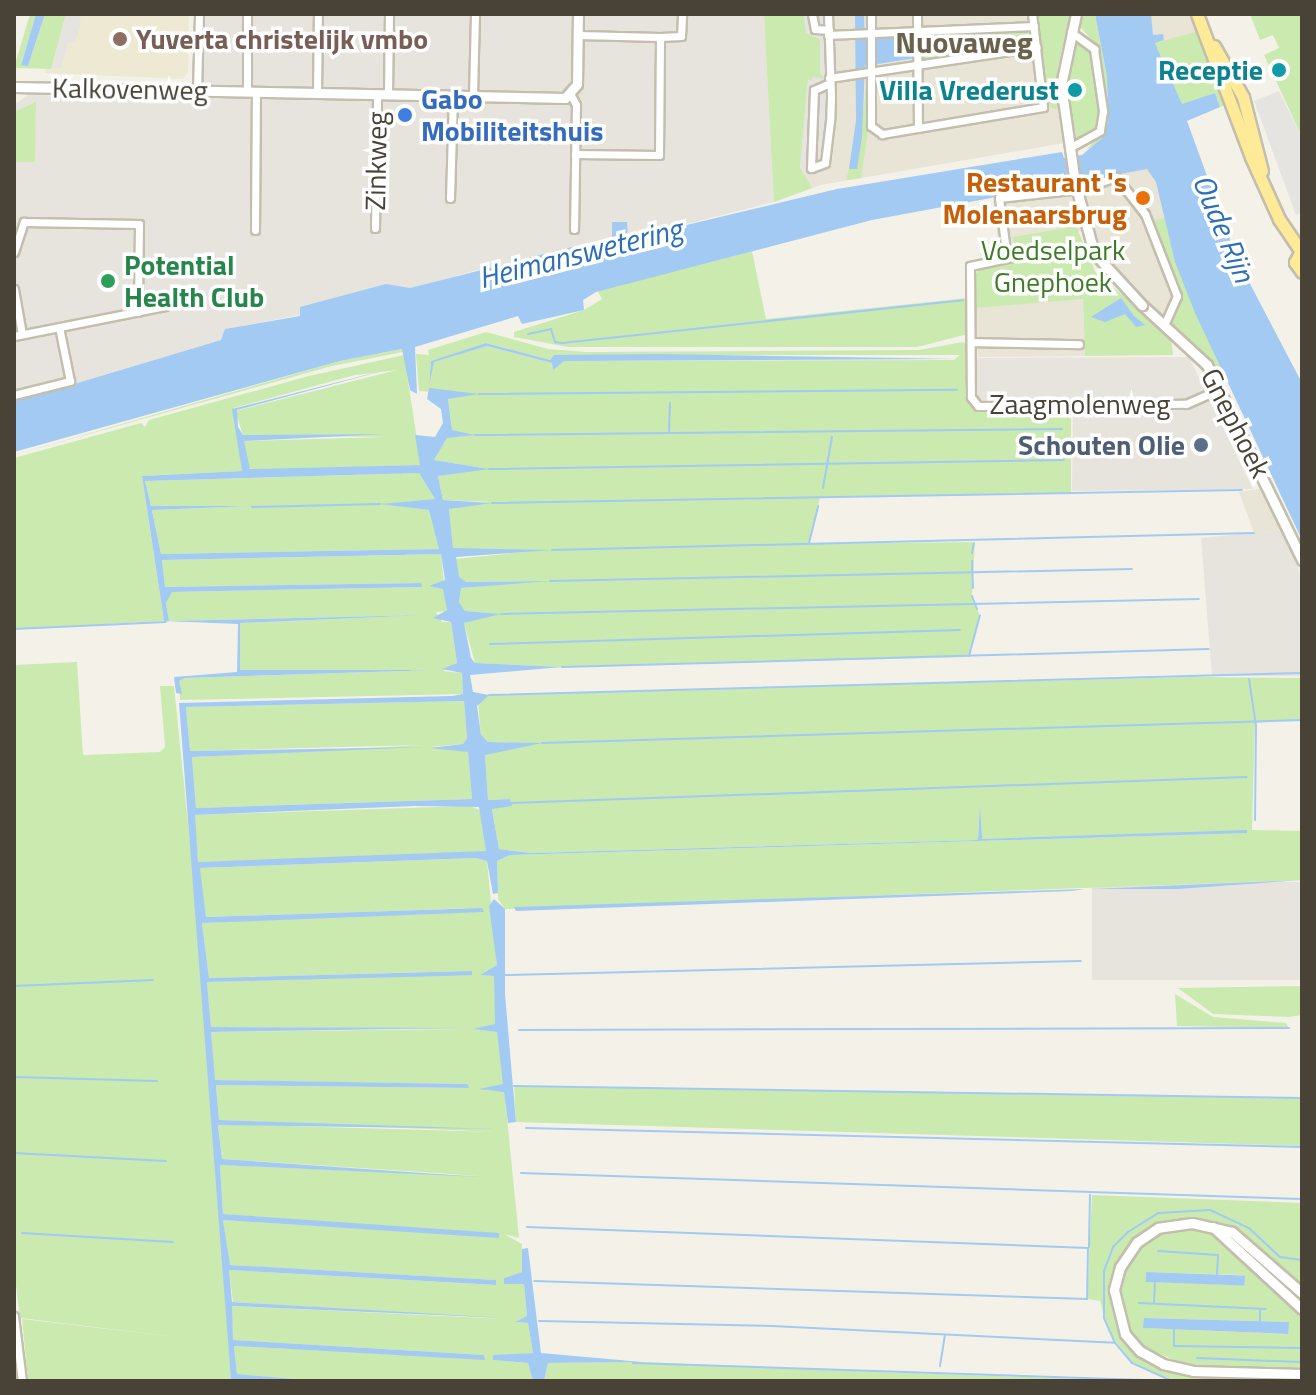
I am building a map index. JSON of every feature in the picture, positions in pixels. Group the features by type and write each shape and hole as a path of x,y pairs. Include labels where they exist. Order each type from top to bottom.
{"main road":[{"path":"1199,14 1243,97 1264,179 1279,219 1301,249 1295,262 1302,272"}],"street":[{"path":"197,91 199,14"},
{"name":"Kalkovenweg","path":"247,14 251,92"},
{"path":"317,93 318,14"},
{"path":"383,94 389,14"},
{"path":"473,96 475,14"},
{"path":"574,229 576,105 571,95 577,84 578,14"},
{"path":"578,35 681,36 682,14"},
{"path":"812,14 815,29 848,35 917,29 1034,26"},
{"path":"828,14 829,80 825,163 811,168 814,90 829,80 871,70 918,67 1037,47"},
{"path":"871,14 873,132 918,128 1043,107 1032,14"},
{"path":"917,14 918,128"},
{"name":"Gnephoek","path":"1076,14 1062,71 1075,183 1094,253 1142,305 1198,353 1220,389 1302,560"},
{"path":"1071,32 1094,49 1103,111 1100,131 1075,145"},
{"path":"575,154 659,155 660,37"},
{"name":"Kalkovenweg","path":"14,87 453,96 571,95"},
{"path":"251,92 255,230"},
{"name":"Zinkweg","path":"375,228 383,94"},
{"path":"450,198 453,96"},
{"name":"Zaagmolenweg","path":"1165,323 1176,307 1177,296 1145,214 1116,177 1081,189 999,198 1009,258 970,266 971,397 978,406 1186,404 1220,389"},
{"path":"14,252 24,222 139,224 138,312"},
{"path":"14,289 18,335 165,306"},
{"path":"14,395 70,381 59,327"},
{"path":"971,342 1079,344"},
{"path":"1302,1293 1247,1242 1210,1225 1170,1224 1146,1235 1129,1251 1114,1290 1125,1334 1150,1359 1174,1368 1302,1374"},
{"path":"1210,1225 1302,1309"},
{"path":"14,1316 22,1381"}],"shaded area":[{"name":"Yuverta christelijk vmbo","path":"59,14 189,14 188,72 183,79 45,73"},
{"path":"66,14 81,14 80,28 75,42 68,43 61,68 52,68"},
{"name":"Heimanswetering","path":"199,14 764,14 774,202 627,239 613,222 612,243 519,260 485,272 484,268 409,289 385,288 300,315 226,329 221,340 14,402 14,105 28,95 197,97"},
{"path":"764,14 1069,14 1068,22 1092,49 1088,139 821,185 774,202"},
{"path":"804,14 832,14 835,37 829,162 825,174 809,177 800,168 807,84 814,77 825,79 820,73 820,39 806,33"},
{"path":"1145,14 1192,14 1198,33 1153,46"},
{"path":"1279,91 1302,137 1302,212 1296,215 1254,101"},
{"path":"1149,167 1155,171 1195,313 1167,320 1141,301 1110,275 1087,230 1010,243 998,240 993,195"},
{"path":"1083,298 1085,356 978,357 976,308"},
{"path":"1189,357 1253,489 1072,491 1073,407 978,408 970,403 967,358"},
{"path":"1264,488 1282,530 1254,533 1239,492"},
{"path":"1282,530 1302,578 1302,676 1212,676 1201,538"},
{"path":"1092,882 1302,882 1302,980 1092,980"}],"green space":[{"path":"30,14 36,14 21,64 28,66 45,14 66,14 51,69 14,68"},
{"path":"764,14 804,14 806,32 820,39 820,73 825,73 823,81 808,80 800,168 812,188 774,202"},
{"path":"1035,14 1070,14 1057,70 1058,110 1050,107"},
{"path":"1078,14 1095,14 1107,77 1107,128 1098,143 1086,150 1102,133 1105,112 1096,45 1077,23"},
{"path":"1250,14 1302,14 1302,137 1264,55 1279,48 1273,35 1260,40"},
{"path":"1027,31 1030,45 920,64 920,57 958,50 919,37 919,32"},
{"path":"1199,31 1225,105 1220,107 1215,93 1182,105 1155,43"},
{"path":"1077,39 1090,49 1101,105 1098,130 1078,142 1066,91"},
{"path":"867,77 868,132 861,178 846,180 849,169 857,168"},
{"path":"36,102 35,162 14,162 14,112"},
{"path":"1165,218 1175,262 1224,373 1172,324 1180,299 1154,220"},
{"name":"Voedselpark Gnephoek","path":"1076,226 1096,273 1171,335 1173,355 1085,356 1083,299 976,308 974,275 983,266 1017,261 1013,237"},
{"path":"752,251 766,319 968,298 968,334 917,347 568,347 514,337 514,332 584,310 602,299 597,290"},
{"path":"486,332 548,349 587,352 919,350 963,342 968,345 965,396 974,408 1071,409 1071,493 820,497 809,544 975,542 972,596 980,616 969,657 562,667 475,663 464,623 498,614 465,611 459,602 461,588 539,581 466,582 459,578 454,559 544,550 453,549 449,509 491,502 443,500 438,476 483,468 434,460 447,438 470,435 452,430 448,399 473,394 419,391 416,354 429,355 428,350","holes":["487,343 550,360 554,355 960,355 954,360 564,361 553,369 552,363 487,346 433,362 429,386 431,361"]},
{"path":"403,349 403,352 332,366 14,455 340,361"},
{"path":"404,355 421,465 253,470 246,465 243,441 387,437 243,435 235,411 397,370 355,375 234,408 242,471 142,476 164,621 14,629 14,458 141,423 145,427 149,420 309,376"},
{"path":"1211,398 1220,398 1242,454 1237,455"},
{"path":"419,473 435,499 384,504 429,510 440,549 161,554 152,510 251,506 151,506 145,481"},
{"path":"441,554 447,611 436,612 442,622 451,622 457,663 443,671 462,673 463,694 180,700 179,681 185,678 434,670 240,670 240,623 426,615 169,621 166,603 167,593 172,592 421,587 421,583 165,587 162,560"},
{"path":"77,662 83,755 160,752 165,747 160,686 174,686 200,941 231,1381 28,1381 22,1319 185,1338 20,1318 14,1269 14,665"},
{"path":"1194,677 1302,678 1302,719 1255,723 1252,830 1302,831 1302,880 505,909 498,899 497,861 510,855 1247,833 981,839 980,804 978,840 531,853 499,849 492,808 511,805 510,799 488,800 485,755 535,743 488,742 481,736 478,702 489,695"},
{"path":"464,701 467,738 463,744 430,747 468,751 472,799 196,808 192,757 423,745 190,751 186,707"},
{"path":"470,806 482,811 486,851 480,853 198,862 194,815"},
{"path":"476,858 487,861 497,965 480,975 494,976 496,1024 473,1029 497,1032 500,1048 519,1238 504,1234 522,1244 522,1272 504,1278 505,1284 524,1283 527,1316 515,1322 528,1323 533,1353 493,1356 494,1360 528,1363 533,1381 318,1381 237,1374 234,1346 485,1359 483,1355 233,1340 231,1306 506,1319 233,1302 229,1270 495,1285 495,1280 229,1265 223,1220 499,1237 223,1214 220,1165 480,1176 222,1159 218,1124 496,1132 219,1120 216,1085 469,1088 468,1084 214,1080 211,1032 465,1029 211,1027 207,982 472,971 209,978 202,923 481,908 206,917 199,868"},
{"path":"1302,986 1302,1015 1289,1017 1213,1014 1178,988"},
{"path":"1175,994 1213,1017 1286,1023 1289,1028 1177,1026"},
{"path":"514,1086 1302,1098 1302,1146 516,1122"},
{"path":"1092,1195 1302,1203 1302,1291 1231,1229 1184,1219 1154,1226 1129,1245 1115,1269 1110,1297 1123,1338 1160,1368 1302,1381 1176,1381 1132,1363 1108,1331 1100,1301 1087,1299"},
{"path":"1176,1228 1212,1232 1302,1314 1302,1371 1190,1366 1142,1347 1129,1332 1120,1283 1141,1245","holes":["1146,1272 1244,1275 1245,1285 1146,1282","1144,1318 1288,1322 1288,1334 1144,1328"]},
{"path":"642,1362 1148,1381 544,1381 548,1363"}],"water":[{"path":"36,14 45,14 28,66 21,65"},
{"path":"855,14 864,14 865,39 937,36 959,51 865,66 862,137 857,169 849,169 856,120"},
{"name":"Oude Rijn","path":"1095,14 1151,14 1153,35 1163,34 1164,40 1155,43 1182,104 1215,93 1220,107 1187,121 1238,261 1302,383 1302,540 1195,313 1175,262 1156,182 1147,169 872,220 596,292 583,300 584,310 522,324 518,316 415,347 417,394 410,390 402,349 340,361 14,452 14,402 221,340 225,329 300,316 300,307 386,284 410,288 572,247 575,252 612,243 612,222 627,222 628,239 837,189 1062,152 1064,158 1082,155 1102,138 1108,122 1107,77"},
{"path":"1121,298 1145,325 1136,327 1125,314 1105,322 1091,317"},
{"path":"486,343 550,360 554,355 659,354 961,359 564,361 553,370 552,363 487,346 434,362 429,386 431,361"},
{"path":"397,367 237,410 238,427 243,435 387,434 244,441 250,469 420,465 415,435 435,437 443,423 441,409 427,399 429,388 479,394 448,399 452,430 475,435 447,438 434,460 489,469 438,476 443,500 492,503 449,509 453,548 552,550 456,557 459,577 466,582 550,581 461,588 459,602 465,611 501,614 464,623 471,658 475,663 562,667 470,675 473,692 489,695 477,706 481,735 488,742 542,743 485,755 488,800 510,799 512,806 492,809 499,849 531,853 978,840 980,804 982,839 1247,830 1247,833 510,855 497,861 498,893 493,894 487,861 476,858 200,868 206,917 482,908 484,912 202,923 209,978 472,971 472,975 207,982 211,1027 465,1028 211,1032 215,1080 468,1084 469,1088 216,1085 219,1120 496,1129 218,1125 222,1159 480,1177 220,1165 223,1214 499,1233 499,1238 223,1220 230,1265 496,1280 496,1285 229,1270 232,1302 506,1318 232,1306 233,1340 484,1355 485,1360 234,1346 237,1374 318,1381 231,1381 179,703 463,694 462,673 442,669 457,663 451,622 433,618 447,610 443,589 429,586 445,580 441,554 162,560 165,587 421,583 422,587 172,592 166,603 169,621 426,615 240,623 240,670 434,670 185,678 179,681 182,694 176,693 174,677 237,672 238,624 164,621 142,476 242,471 232,409","holes":["419,473 435,499 380,504 429,510 439,549 161,554 152,510 251,506 151,506 145,481","464,701 467,738 463,744 430,748 468,752 472,799 196,808 192,757 424,747 190,751 186,707","415,806 479,807 486,851 198,862 195,815"]},
{"path":"1302,880 1178,889 1092,889"},
{"path":"1085,889 516,911 514,907"},
{"path":"494,899 505,909 505,994 516,1122 508,1123 504,1092 479,1089 503,1084 497,1032 472,1029 495,1024 494,976 480,975 497,965 489,906"},
{"path":"528,1248 541,1353 642,1362 548,1363 544,1381 533,1381 528,1363 493,1360 493,1355 533,1353 528,1323 515,1322 527,1316 524,1284 504,1284 504,1278 522,1272 522,1249"},
{"path":"1146,1272 1245,1275 1245,1285 1146,1282"},
{"path":"1144,1318 1289,1322 1288,1334 1143,1328"}],"waterway":[{"path":"528,334 551,329 555,342 562,343 963,300"},
{"path":"479,394 957,390"},
{"path":"669,431 670,403"},
{"path":"475,435 1062,429"},
{"path":"823,488 832,437"},
{"path":"489,469 1064,460"},
{"path":"492,503 1242,490"},
{"path":"252,507 380,504"},
{"path":"809,543 818,506"},
{"path":"552,550 1254,533"},
{"path":"972,553 974,543"},
{"path":"972,561 973,588"},
{"path":"550,581 1132,569"},
{"path":"972,596 977,609"},
{"path":"501,614 1199,599"},
{"path":"969,656 980,615"},
{"path":"14,629 166,622"},
{"path":"490,644 960,630"},
{"path":"562,667 1209,649"},
{"path":"489,695 1302,673"},
{"path":"1249,679 1256,726 1255,820"},
{"path":"542,743 1302,720"},
{"path":"511,803 1247,777"},
{"path":"505,975 1081,961"},
{"path":"14,986 153,980"},
{"path":"519,1030 1289,1028"},
{"path":"14,1077 157,1081"},
{"path":"514,1086 1302,1098"},
{"path":"526,1128 1302,1147"},
{"path":"14,1153 166,1161"},
{"path":"521,1173 1302,1199"},
{"path":"1089,1247 1090,1195"},
{"path":"1170,1380 1132,1363 1115,1343 1104,1318 1104,1271 1113,1247 1128,1232 1159,1213 1210,1210 1249,1228 1280,1257 1302,1260"},
{"path":"527,1227 1088,1248 1087,1299 534,1281"},
{"path":"22,1233 173,1242"},
{"path":"1158,1251 1218,1255 1217,1274"},
{"path":"1154,1302 1155,1282"},
{"path":"1139,1303 1266,1309"},
{"path":"1260,1310 1260,1321"},
{"path":"539,1321 772,1326 1115,1343"},
{"path":"1174,1329 1174,1346 1302,1348"},
{"path":"940,1366 945,1335"},
{"path":"1197,1358 1302,1362"},
{"path":"633,1363 1175,1381"}],"place":[{"name":"Yuverta christelijk vmbo","path":"120,39"},
{"name":"Receptie","path":"1279,70"},
{"name":"Villa Vrederust","path":"1075,90"},
{"name":"Gabo Mobiliteitshuis","path":"405,115"},
{"name":"Restaurant 's Molenaarsbrug","path":"1143,198"},
{"name":"Potential Health Club","path":"108,281"},
{"name":"Schouten Olie","path":"1201,445"}],"district":[{"name":"Nuovaweg","path":"964,42"}]}
